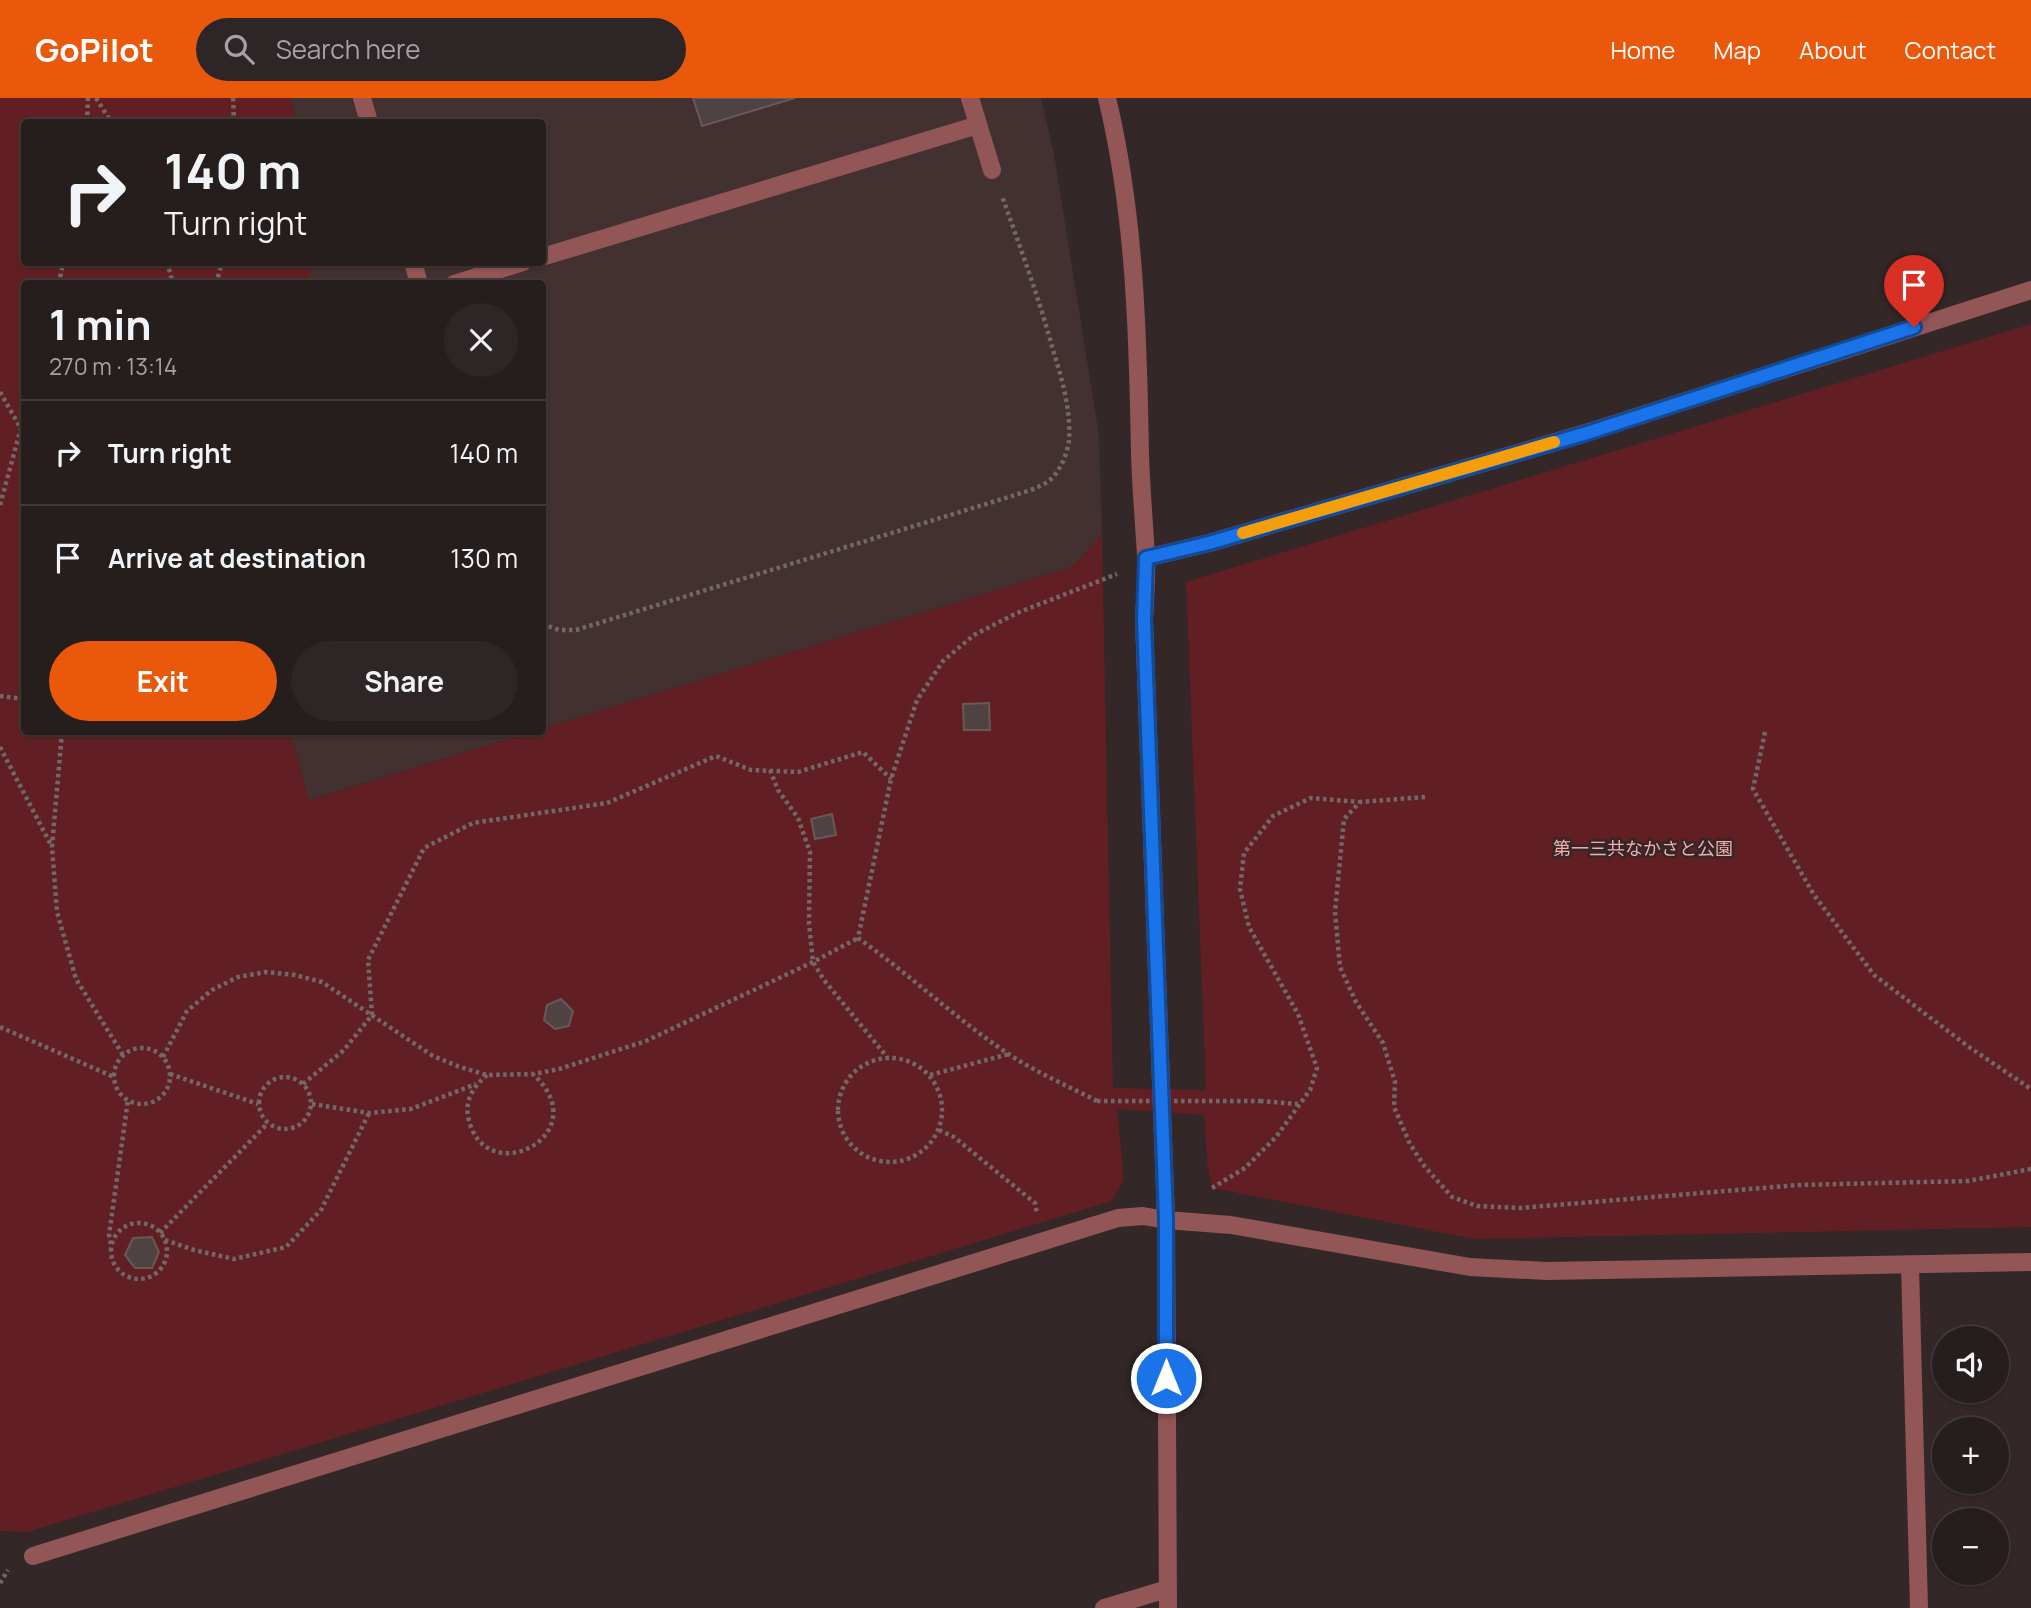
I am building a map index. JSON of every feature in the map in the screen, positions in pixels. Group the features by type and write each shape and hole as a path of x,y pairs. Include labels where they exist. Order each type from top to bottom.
{"street":[{"path":"362,98 368,119"},
{"path":"970,98 992,170"},
{"path":"1107,98 1120,150 1127,210 1146,558 1144,620 1166,1220 1168,1608"},
{"path":"546,256 978,125"},
{"path":"467,280 510,266"},
{"path":"1146,558 1209,543 1587,433 2031,290"},
{"path":"33,1556 1118,1218 1143,1216 1231,1226 1470,1267 1547,1271 2031,1262"},
{"path":"1910,1266 1919,1608"},
{"path":"1104,1608 1167,1589"}],"path":[{"path":"87,119 88,98"},
{"path":"96,98 109,119"},
{"path":"233,98 234,119"},
{"path":"546,625 559,630 576,631 1012,496 1052,479 1063,462 1069,442 1063,385 1040,303 992,170"},
{"path":"0,392 21,424"},
{"path":"0,505 21,430"},
{"path":"858,938 891,779 917,699 943,661 974,635 1017,613 1095,584 1146,558"},
{"path":"0,696 21,699"},
{"path":"1765,732 1753,789 1821,905 1874,975 1969,1047 2031,1089"},
{"path":"62,735 52,847 57,912 76,979 123,1055"},
{"path":"0,747 52,847"},
{"path":"303,1084 344,1050 372,1015 368,960 424,848 472,823 607,803 716,756 751,769 797,772 863,752 891,779"},
{"path":"770,770 778,790 798,818 810,852 809,923 813,962 824,980 887,1057"},
{"path":"1212,1188 1245,1168 1276,1137 1310,1090 1317,1068 1298,1014 1249,927 1240,890 1244,853 1273,816 1311,798 1360,802 1425,797"},
{"path":"1360,802 1344,820 1335,912 1340,967 1356,1002 1383,1043 1395,1082 1394,1107 1410,1144 1425,1167 1452,1197 1477,1206 1520,1208 1798,1185 1968,1181 2031,1169"},
{"path":"163,1057 187,1011 212,990 238,977 266,971 322,982 433,1055 460,1067 487,1075 534,1074 559,1069 646,1041 858,938"},
{"path":"858,938 898,966 965,1022 1009,1054 1097,1101 1260,1101 1299,1104"},
{"path":"0,1027 114,1077"},
{"path":"139,1048 156,1051 168,1064 170,1073 166,1089 155,1101 137,1103 128,1100 116,1086 115,1069 123,1055 139,1048"},
{"path":"930,1075 1009,1054"},
{"path":"887,1057 918,1065 930,1075 939,1089 943,1106 939,1130 924,1151 908,1160 891,1163 873,1160 857,1151 845,1137 839,1121 838,1102 844,1086 855,1071 870,1061 887,1057"},
{"path":"170,1073 258,1104"},
{"path":"476,1084 469,1097 467,1112 474,1132 489,1148 503,1153 518,1153 531,1149 543,1139 551,1127 551,1098 544,1084 534,1074"},
{"path":"312,1104 369,1113 411,1109 476,1084 487,1075"},
{"path":"287,1077 303,1084 312,1104 305,1121 290,1130 281,1130 268,1123 260,1114 258,1104 259,1096 269,1082 287,1077"},
{"path":"111,1244 115,1236 128,1225 145,1224 160,1233 167,1249 162,1267 146,1278 136,1279 120,1271 111,1254 109,1235 128,1100"},
{"path":"164,1240 234,1259 286,1247 321,1210 369,1113"},
{"path":"160,1233 268,1123"},
{"path":"939,1130 954,1137 1035,1203 1044,1242"}],"shaded area":[{"path":"291,98 1041,98 1054,154 1099,435 1102,535 1072,567 546,727 546,280 310,280 310,266 546,266 546,119 294,119"},
{"path":"291,735 522,735 308,800"}],"green space":[{"name":"第一三共なかさと公園","path":"0,98 291,98 294,119 21,119 21,266 310,266 310,280 21,280 21,735 291,735 309,800 522,735 546,735 546,727 1072,567 1102,535 1113,1088 1206,1090 1186,582 2031,324 2031,1227 1474,1239 1212,1188 1207,1162 1204,1115 1117,1109 1124,1179 1112,1201 27,1532 0,1531"}],"building":[{"path":"693,98 795,98 702,126"},
{"path":"989,703 990,730 964,730 963,704"},
{"path":"832,814 836,835 815,839 811,819"},
{"path":"561,999 573,1011 569,1026 555,1029 544,1020 547,1005"},
{"path":"152,1237 159,1252 152,1268 135,1268 125,1255 133,1238"}],"slow traffic":[{"path":"1243,533 1554,442"}],"route":[{"path":"1166,1378 1166,1220 1144,620 1146,558 1209,543 1587,433 1914,327"}]}
